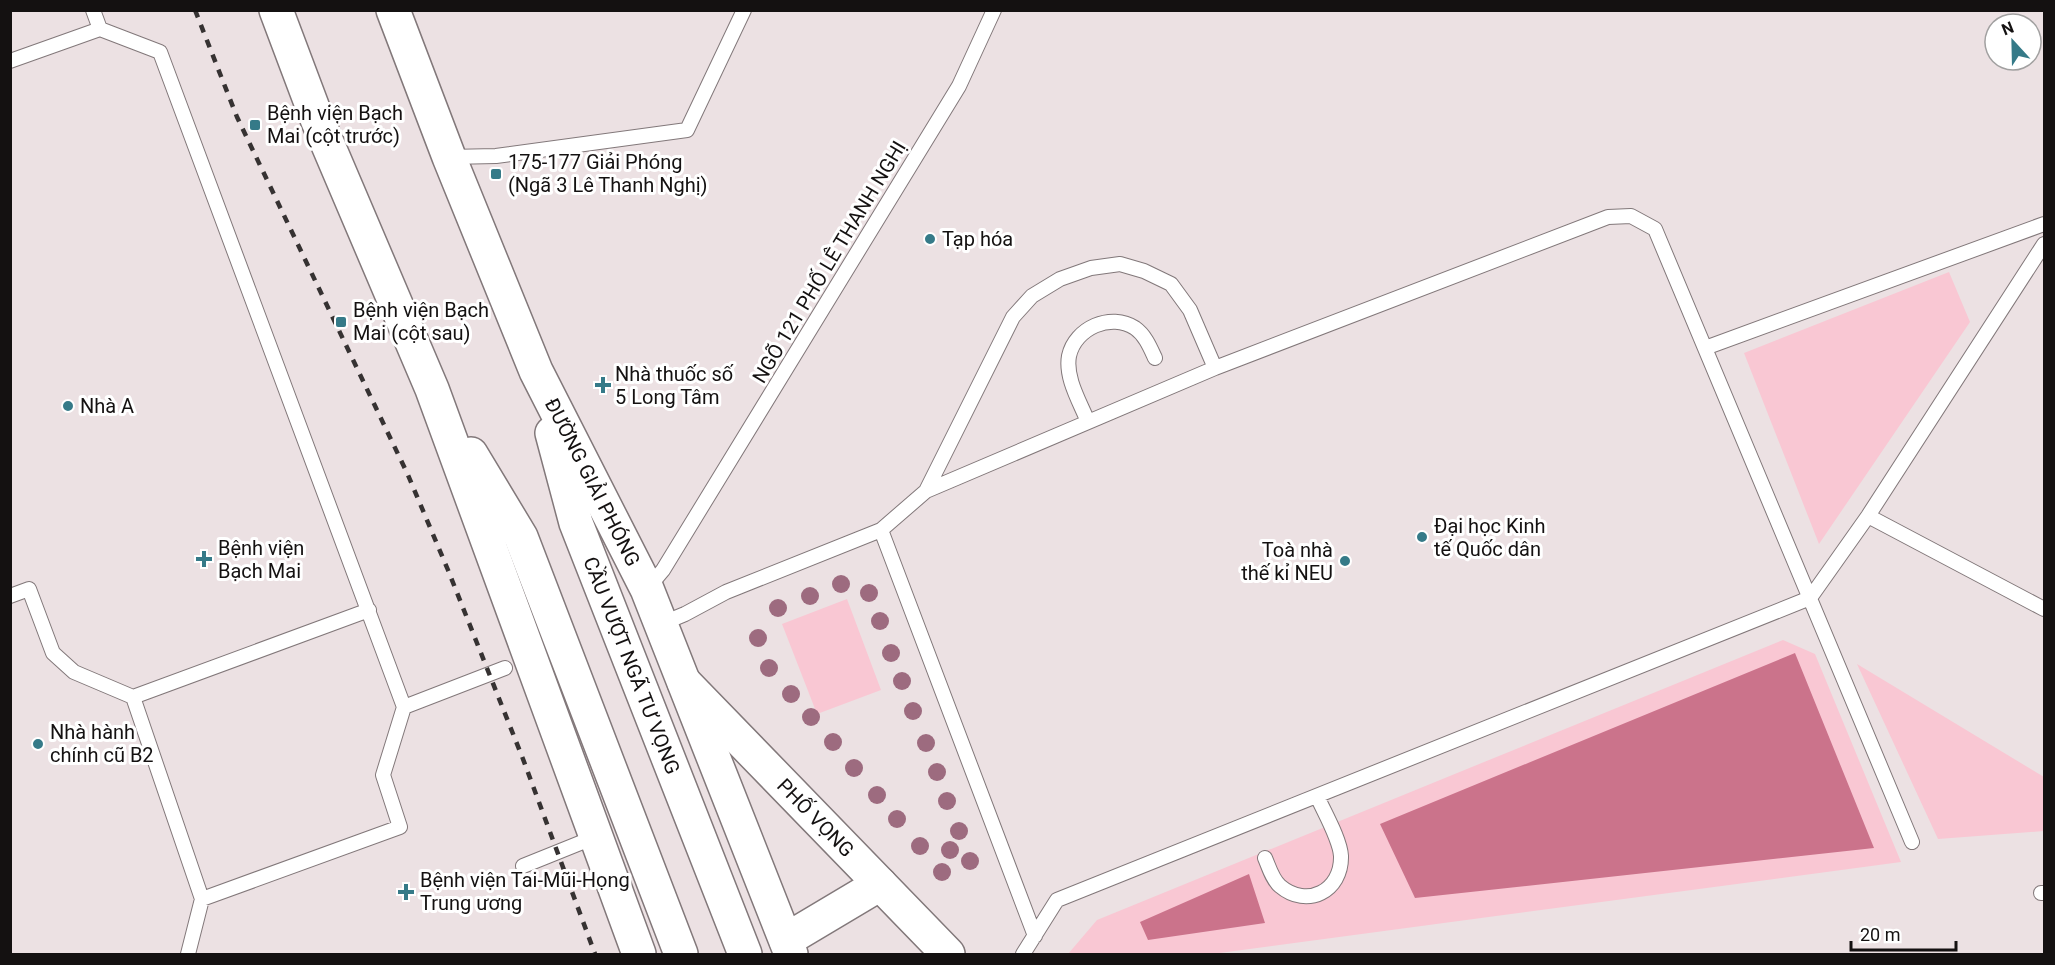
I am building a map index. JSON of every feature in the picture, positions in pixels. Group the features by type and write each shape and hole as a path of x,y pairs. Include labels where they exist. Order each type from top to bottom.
{"main road":[{"path":"276,10 317,119 432,389 639,954"},
{"name":"ĐƯỜNG GIẢI PHÓNG","path":"393,10 449,157 536,371 647,588 789,947"},
{"name":"CẦU VƯỢT NGÃ TƯ VỌNG","path":"536,371 576,523 745,954"},
{"path":"432,389 521,537 681,954"},
{"name":"PHỐ VỌNG","path":"684,682 948,954"},
{"path":"789,947 879,884"}],"lane":[{"path":"93,10 100,29"},
{"path":"449,157 496,156 687,130 744,10"},
{"name":"NGÕ 121 PHỐ LÊ THANH NGHỊ","path":"647,588 663,570 959,86 994,10"},
{"path":"10,62 100,29 160,52 404,707 383,775 400,827 202,899"},
{"path":"662,624 726,592 881,530 926,490 1215,368 1608,217 1631,216 1655,229 1912,842"},
{"path":"1705,348 2044,224"},
{"path":"1023,954 1057,900 1810,598 1868,516 2044,244"},
{"path":"926,490 1013,317 1032,296 1060,279 1091,268 1120,264 1144,271 1171,284 1190,310 1215,368"},
{"path":"1088,422 1070,376 1069,356 1079,336 1094,326 1117,321 1134,328 1141,334 1147,340 1155,358"},
{"path":"1868,516 2044,609"},
{"path":"881,530 1035,936"},
{"path":"10,596 29,589 53,653 74,672 133,697 369,610"},
{"path":"404,707 506,669"},
{"path":"133,697 202,899 188,954"},
{"path":"1265,858 1275,880 1280,886 1294,894 1308,897 1327,890 1334,883 1339,874 1340,849 1317,796"},
{"path":"523,866 595,837"}],"shaded area":[{"path":"1949,272 1970,322 1819,544 1744,353"},
{"path":"847,599 881,690 817,714 782,624"},
{"path":"1783,640 1815,654 1901,862 1212,954 1068,954 1097,920"},
{"path":"1795,653 1874,848 1415,898 1380,824"},
{"path":"1857,664 2044,777 2044,831 1938,839"},
{"path":"1249,874 1265,923 1148,940 1140,922"}],"railway":[{"path":"195,10 237,117 408,475 523,759 595,954"}],"place":[{"name":"Bệnh viện Bạch Mai (cột trước)","path":"255,125"},
{"name":"175-177 Giải Phóng (Ngã 3 Lê Thanh Nghị)","path":"496,174"},
{"name":"Tạp hóa","path":"930,239"},
{"name":"Bệnh viện Bạch Mai (cột sau)","path":"341,322"},
{"name":"Nhà thuốc số 5 Long Tâm","path":"603,385"},
{"name":"Nhà A","path":"68,406"},
{"name":"Đại học Kinh tế Quốc dân","path":"1422,537"},
{"name":"Bệnh viện Bạch Mai","path":"204,559"},
{"name":"Toà nhà thế kỉ NEU","path":"1345,561"},
{"name":"Nhà hành chính cũ B2","path":"38,744"},
{"name":"Bệnh viện Tai-Mũi-Họng Trung ương","path":"406,892"}]}
